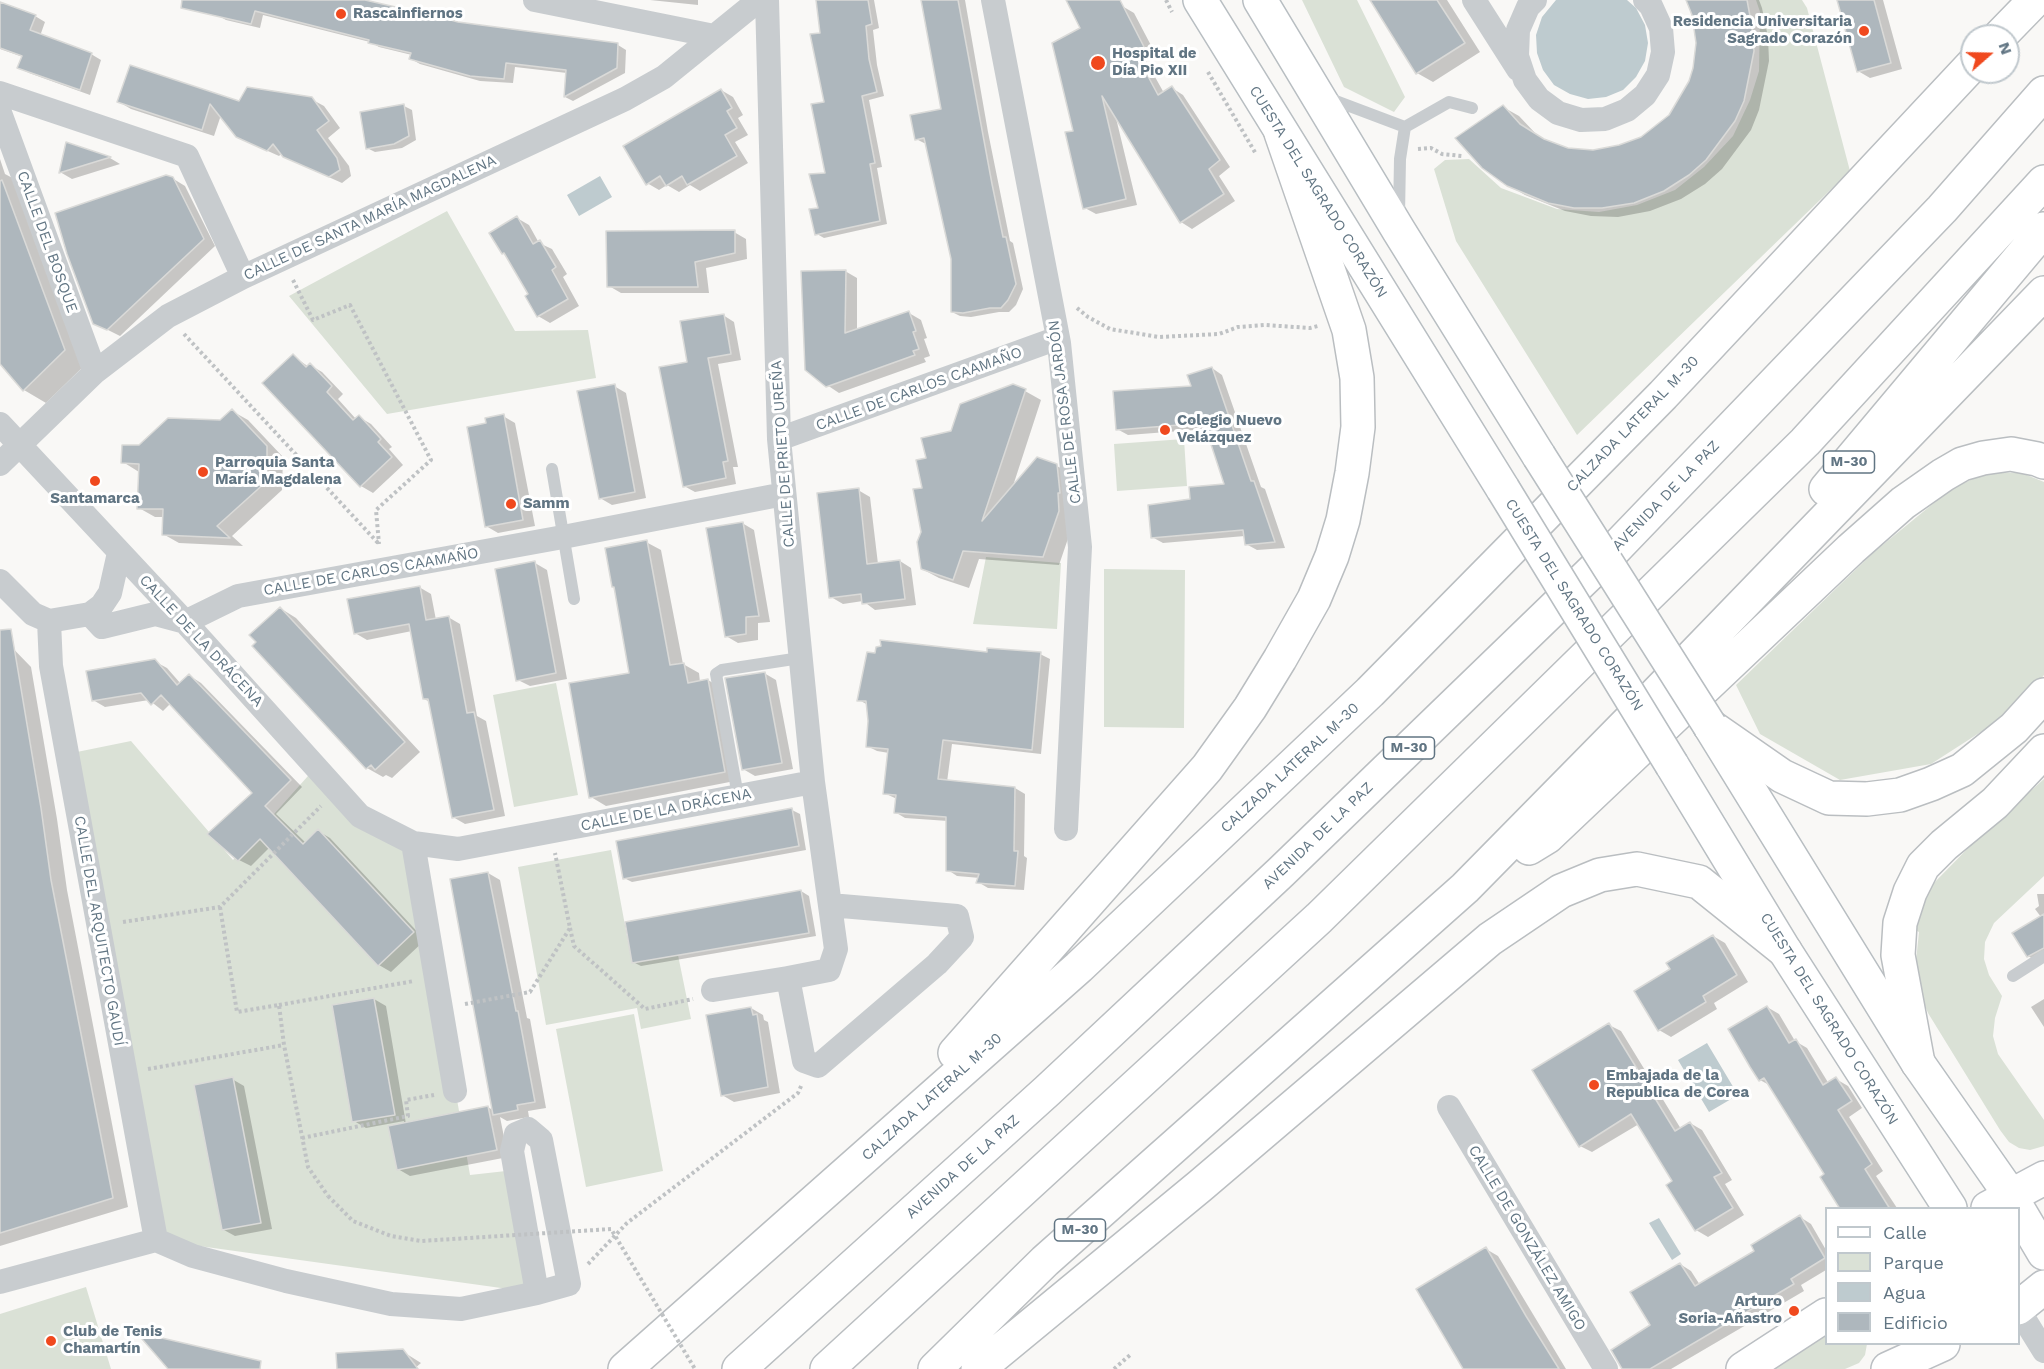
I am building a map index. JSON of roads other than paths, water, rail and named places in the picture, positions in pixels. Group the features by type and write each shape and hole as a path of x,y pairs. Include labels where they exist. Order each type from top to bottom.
{"main road":[{"name":"CUESTA DEL SAGRADO CORAZÓN","path":"1200,0 1503,489 1785,951 1949,1207"},
{"path":"1260,0 1399,231 2009,1206 2044,1178"},
{"path":"1996,24 2015,0"},
{"path":"2012,24 2035,0"},
{"path":"1914,125 1960,68"},
{"path":"1914,125 1960,77"},
{"name":"AVENIDA DE LA PAZ","path":"739,1369 1056,1083 1281,872 1610,554 1942,209 2044,93"},
{"name":"CALZADA LATERAL M-30","path":"625,1369 1079,967 1370,692 1663,394 1914,125"},
{"path":"856,1165 1206,768 1250,708 1280,659 1314,599 1328,567 1343,520 1352,473 1358,427 1358,378 1349,330 1281,133"},
{"name":"M-30","path":"827,1369 1336,901 1804,442 2044,182"},
{"name":"M-30","path":"1654,696 2044,228"},
{"name":"M-30","path":"934,1369 1045,1261 1465,888 2044,293"},
{"path":"1465,888 1547,837 1851,549 1903,503 1962,464 2012,454 2044,462"},
{"path":"1710,726 1782,776 1820,794 1829,798 1867,799 1900,795 1962,770 2014,728 2044,695"},
{"path":"1918,1063 1898,955 1900,923 1910,892 1923,866 1995,802 2044,751"},
{"path":"978,1369 1200,1186 1490,939 1561,891 1600,874 1636,869 1699,882 1785,951"},
{"path":"2020,1221 2044,1253"},
{"path":"2020,1308 2044,1287"},
{"path":"1743,1369 1825,1316"},
{"path":"1875,1369 1880,1361 1880,1345"},
{"path":"1888,1369 1941,1345"}],"street":[{"path":"535,0 714,36"},
{"name":"CALLE DE SANTA MARÍA MAGDALENA","path":"0,464 95,372 168,316 243,277 625,99 663,77 759,0"},
{"name":"CALLE DE PRIETO UREÑA","path":"713,990 829,970 836,949 813,782 779,439 767,0"},
{"name":"CALLE DE ROSA JARDÓN","path":"993,0 1059,339 1080,547 1066,829"},
{"path":"1474,0 1539,99 1558,113 1581,120 1605,119 1627,111 1646,95 1658,75 1663,52 1661,28 1651,6 1645,0"},
{"path":"1525,80 1517,56 1518,30 1528,7 1535,0"},
{"path":"0,93 188,156 243,277"},
{"name":"CALLE DEL BOSQUE","path":"0,113 95,372"},
{"name":"CALLE DE CARLOS CAAMAÑO","path":"779,439 1059,339"},
{"name":"CALLE DE LA DRÁCENA","path":"0,424 185,622 360,816 413,843 458,849 813,782"},
{"name":"CALLE DE CARLOS CAAMAÑO","path":"185,622 238,596 783,494"},
{"path":"0,581 33,614 49,621 90,614 102,605 110,593 119,553"},
{"path":"90,614 102,627 155,614 185,622"},
{"name":"CALLE DEL ARQUITECTO GAUDÍ","path":"49,621 51,666 156,1240"},
{"path":"413,843 455,1091"},
{"path":"788,978 804,1060 818,1066 937,964 962,937 957,916 830,905"},
{"name":"CALLE DE GONZÁLEZ AMIGO","path":"1449,1107 1606,1369"},
{"path":"0,1282 156,1240 193,1256 286,1281 391,1304 461,1309 537,1293 569,1284 541,1140 528,1129 516,1134 513,1151 537,1293"},
{"path":"2020,1311 2044,1351"}],"lane":[{"path":"1315,93 1406,127"},
{"path":"1399,231 1400,159 1406,127 1449,102 1472,108"},
{"path":"552,469 574,599"},
{"path":"738,796 716,674 722,670 800,658"},
{"path":"2013,976 2044,956"}],"water":[{"path":"1556,0 1627,0 1636,8 1645,25 1648,43 1645,61 1636,77 1623,90 1606,97 1588,99 1570,94 1554,85 1543,70 1537,53 1536,35 1542,17"},
{"path":"600,176 612,197 579,216 567,195"},
{"path":"1707,1043 1738,1095 1709,1112 1678,1060"},
{"path":"1659,1218 1681,1254 1672,1260 1649,1223"}],"place":[{"name":"Rascainfiernos","path":"341,14"},
{"name":"Residencia Universitaria Sagrado Corazón","path":"1864,31"},
{"name":"Hospital de Día Pio XII","path":"1098,63"},
{"name":"Colegio Nuevo Velázquez","path":"1165,430"},
{"name":"Parroquia Santa María Magdalena","path":"203,472"},
{"name":"Santamarca","path":"95,481"},
{"name":"Samm","path":"511,504"},
{"name":"Embajada de la Republica de Corea","path":"1594,1085"},
{"name":"Arturo Soria-Añastro","path":"1794,1311"},
{"name":"Club de Tenis Chamartín","path":"51,1341"}]}
